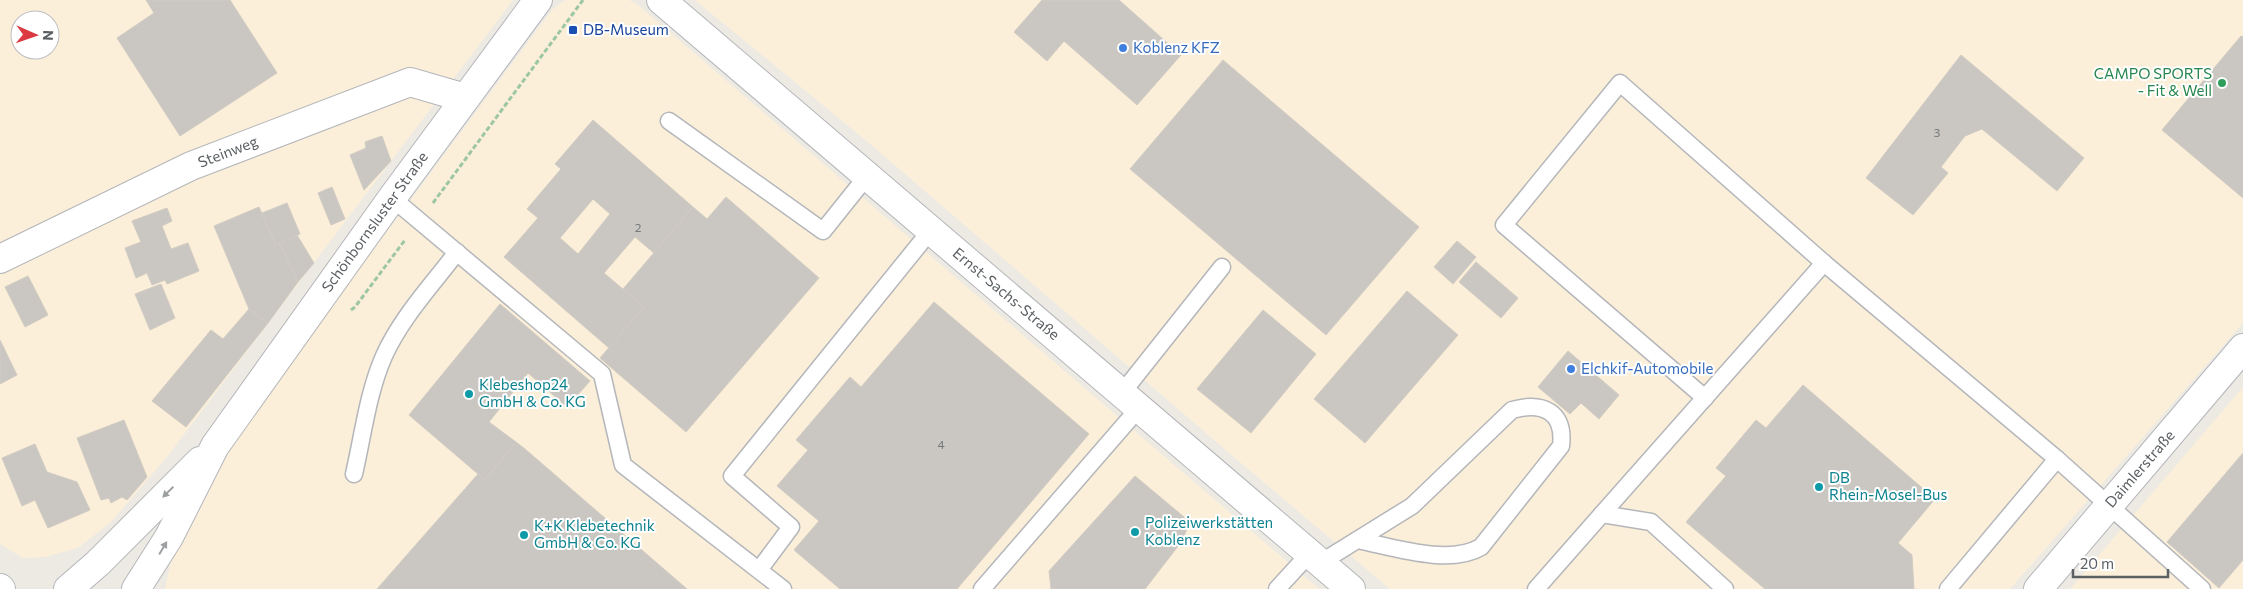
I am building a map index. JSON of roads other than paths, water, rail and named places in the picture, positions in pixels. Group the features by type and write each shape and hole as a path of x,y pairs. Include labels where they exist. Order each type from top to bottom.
{"street":[{"name":"Schönbornsluster Straße","path":"140,586 169,537 215,446 392,198 538,0"},
{"name":"Ernst-Sachs-Straße","path":"661,0 1351,589"},
{"name":"Steinweg","path":"0,259 191,166 410,82 465,98"},
{"name":"Daimlerstraße","path":"2038,589 2243,348"},
{"name":"Schönbornsluster Straße","path":"68,589 98,563 215,446"}],"lane":[{"path":"1705,398 1504,224 1620,83 1824,263 2057,459 2202,589"},
{"path":"669,121 823,231 867,176"},
{"path":"392,198 602,374 623,465 783,589"},
{"path":"759,570 791,527 732,476 931,230"},
{"path":"354,474 371,398 384,356 400,328 457,252"},
{"path":"1536,589 1824,263"},
{"path":"982,589 1130,400 1222,267"},
{"path":"1277,589 1315,558 1357,540 1412,506 1512,410 1524,407 1540,408 1551,412 1558,419 1563,433 1561,446 1481,547 1470,554 1452,556 1418,552 1357,540"},
{"path":"1948,589 2057,459"},
{"path":"1602,514 1651,522 1725,589"}],"place":[{"name":"DB-Museum","path":"573,30"},
{"name":"Koblenz KFZ","path":"1123,48"},
{"name":"CAMPO SPORTS - Fit & Well","path":"2222,83"},
{"name":"Elchkif-Automobile","path":"1571,369"},
{"name":"Klebeshop24 GmbH & Co. KG","path":"469,394"},
{"name":"DB Rhein-Mosel-Bus","path":"1819,487"},
{"name":"Polizeiwerkstätten Koblenz","path":"1135,532"},
{"name":"K+K Klebetechnik GmbH & Co. KG","path":"524,535"}]}
